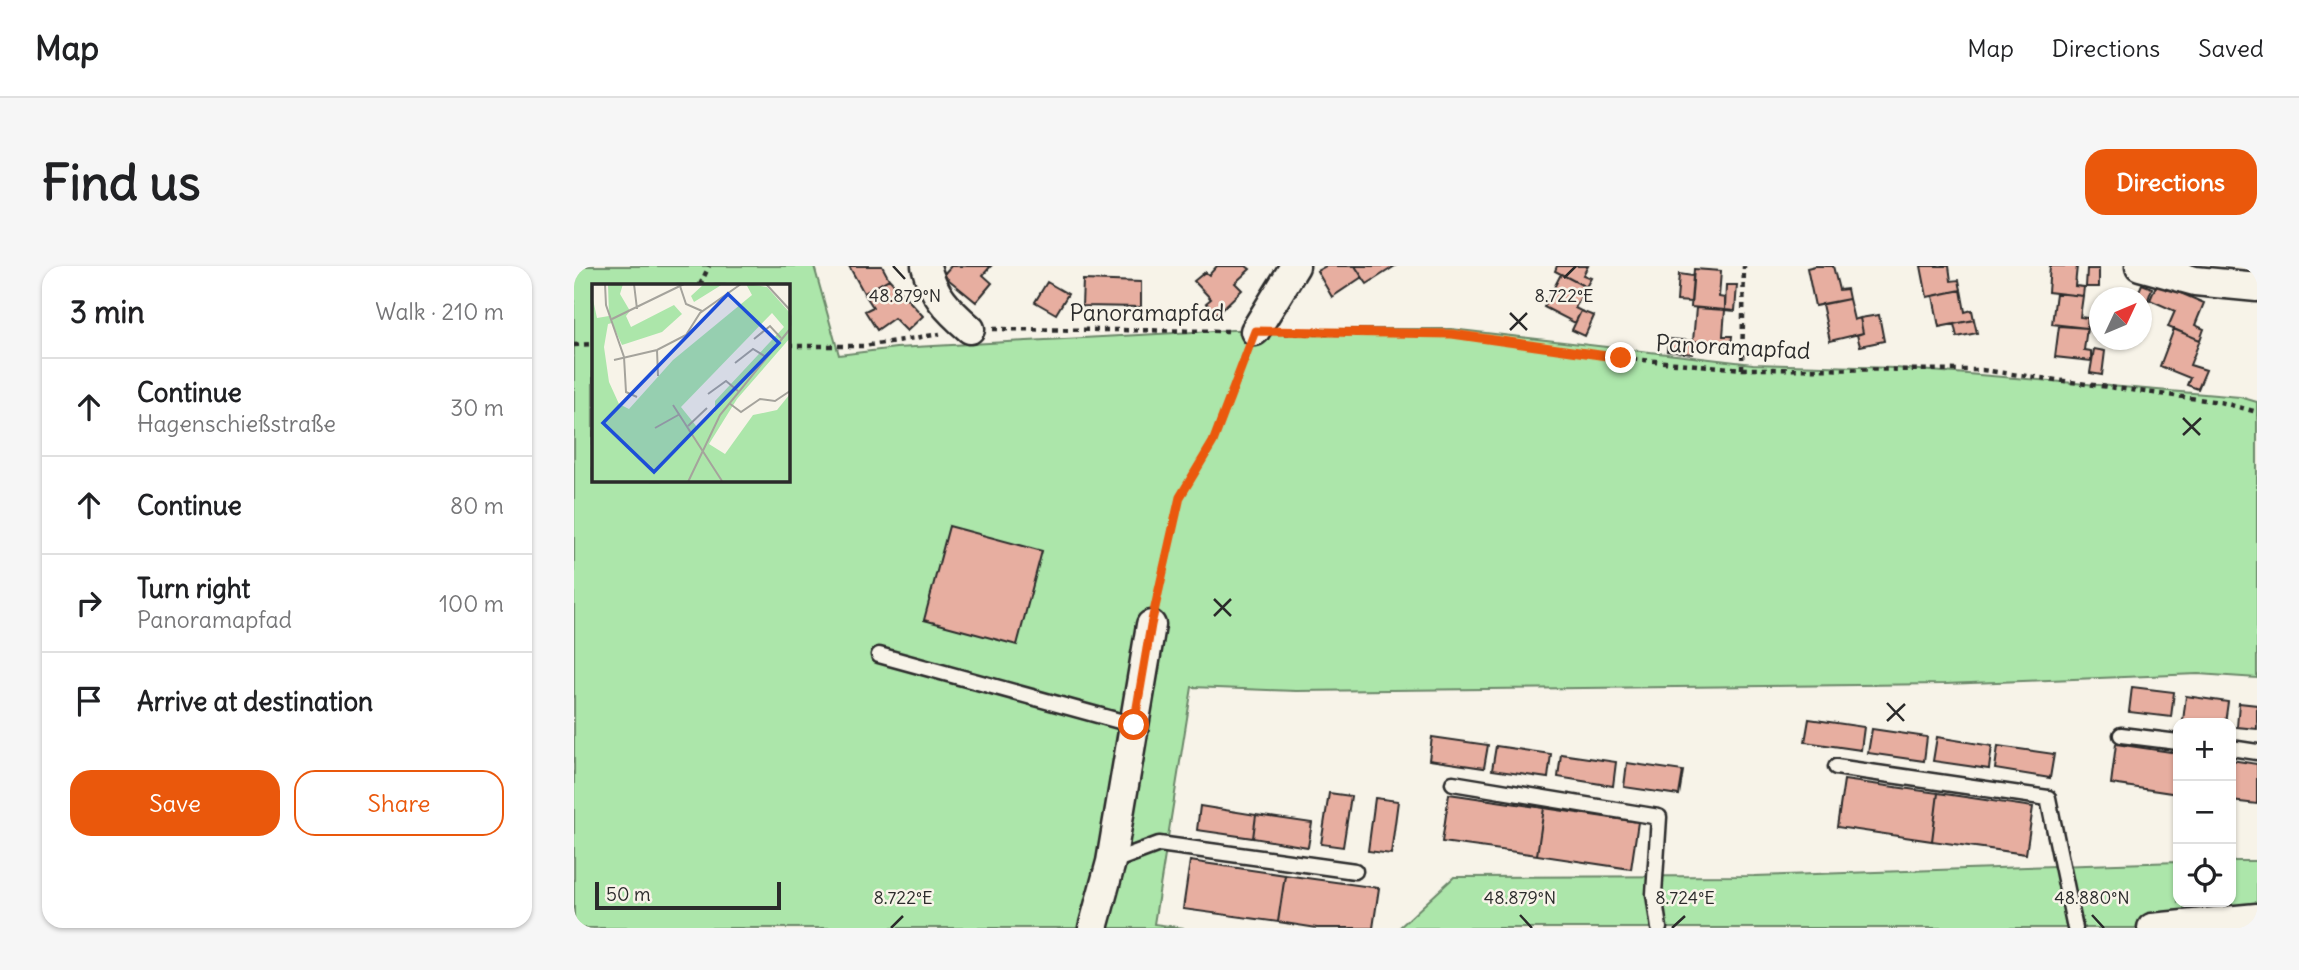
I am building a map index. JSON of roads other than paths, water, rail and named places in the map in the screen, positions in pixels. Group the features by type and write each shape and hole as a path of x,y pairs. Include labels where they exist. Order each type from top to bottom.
{"street":[{"path":"926,266 931,284 946,309 970,329"},
{"path":"1255,331 1295,266"},
{"path":"2140,266 2195,281 2257,287"},
{"path":"1093,928 1111,862 1151,625"},
{"path":"2152,928 2257,918"}],"lane":[{"path":"879,654 1134,725"},
{"path":"2121,735 2173,741"},
{"path":"2236,749 2257,752"},
{"path":"1836,767 2048,798 2075,928"},
{"path":"1453,783 1659,817 1654,894 1659,928"},
{"path":"1111,862 1159,844 1355,871"}]}
